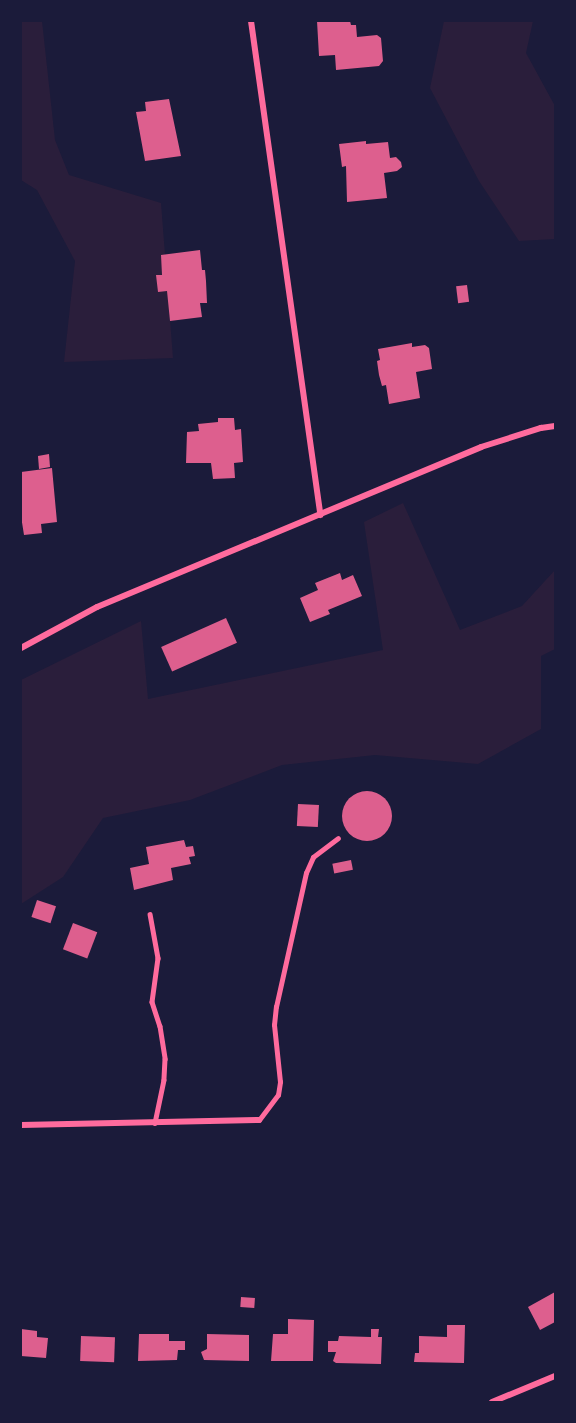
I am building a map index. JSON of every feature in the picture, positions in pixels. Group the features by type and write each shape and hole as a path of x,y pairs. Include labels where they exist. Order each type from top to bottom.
{"street":[{"path":"251,21 320,515"},
{"path":"21,648 97,607 481,447 541,428 555,426"},
{"path":"21,1125 259,1120"},
{"path":"492,1402 555,1376"}],"lane":[{"path":"259,1120 278,1095 280,1082 274,1025 276,1007 306,873 313,857 338,838"},
{"path":"150,914 158,958 152,1002 160,1026 165,1059 164,1080 155,1123"}],"shaded area":[{"path":"21,21 42,21 55,140 69,175 161,203 173,358 64,362 75,261 37,190 21,180"},
{"path":"444,21 533,21 526,53 555,106 555,239 519,241 479,181 430,88"},
{"path":"403,503 460,630 522,606 555,570 555,649 541,656 541,729 478,764 375,755 282,765 190,800 103,818 63,877 21,904 21,680 141,621 148,699 383,650 364,522"}],"building":[{"path":"317,21 350,21 351,25 356,25 357,37 377,35 381,38 383,61 379,66 336,70 335,55 319,56"},
{"path":"169,99 181,156 145,161 136,112 146,111 145,102"},
{"path":"366,141 366,144 388,142 390,158 396,157 402,167 397,171 384,173 387,198 347,202 346,166 342,167 339,144"},
{"path":"200,250 202,270 205,270 207,303 200,303 202,317 170,321 167,291 158,292 156,275 162,275 161,255"},
{"path":"467,285 469,302 458,303 456,286"},
{"path":"412,343 412,347 425,345 429,348 432,369 416,372 420,398 389,404 386,385 382,386 379,375 378,349"},
{"path":"218,418 234,418 235,430 241,429 243,462 234,463 235,478 213,479 211,463 186,463 187,432 199,431 198,424 218,422"},
{"path":"49,454 50,467 39,469 38,456"},
{"path":"52,468 57,522 41,524 42,533 24,535 21,516 21,472"},
{"path":"340,573 342,580 353,575 362,596 328,610 330,614 310,622 300,598 318,590 315,583"},
{"path":"226,618 237,643 172,672 161,647"},
{"path":"362,791 372,791 385,798 392,811 392,821 385,834 372,841 362,841 353,837 346,830 342,821 342,811 346,802 353,795"},
{"path":"298,804 319,805 318,827 297,826"},
{"path":"184,840 186,847 193,846 195,856 189,857 191,864 171,868 173,880 134,890 130,868 149,864 146,847"},
{"path":"351,860 353,870 334,873 332,864"},
{"path":"37,900 56,906 50,923 31,917"},
{"path":"73,923 97,932 87,958 63,949"},
{"path":"555,1292 555,1322 540,1330 528,1307"},
{"path":"241,1297 255,1298 254,1308 240,1307"},
{"path":"288,1319 314,1320 313,1361 271,1361 273,1334 288,1334"},
{"path":"447,1325 465,1325 464,1363 414,1362 415,1353 419,1353 419,1336 447,1337"},
{"path":"21,1329 37,1331 37,1337 48,1338 46,1358 21,1356"},
{"path":"371,1329 379,1329 378,1337 382,1337 381,1364 336,1363 333,1361 336,1352 328,1352 328,1341 338,1341 339,1336 371,1337"},
{"path":"139,1334 169,1334 169,1341 185,1341 185,1350 178,1350 177,1360 138,1361"},
{"path":"207,1334 249,1335 249,1361 204,1360 201,1352 207,1349"},
{"path":"81,1336 115,1337 114,1362 80,1361"}]}
